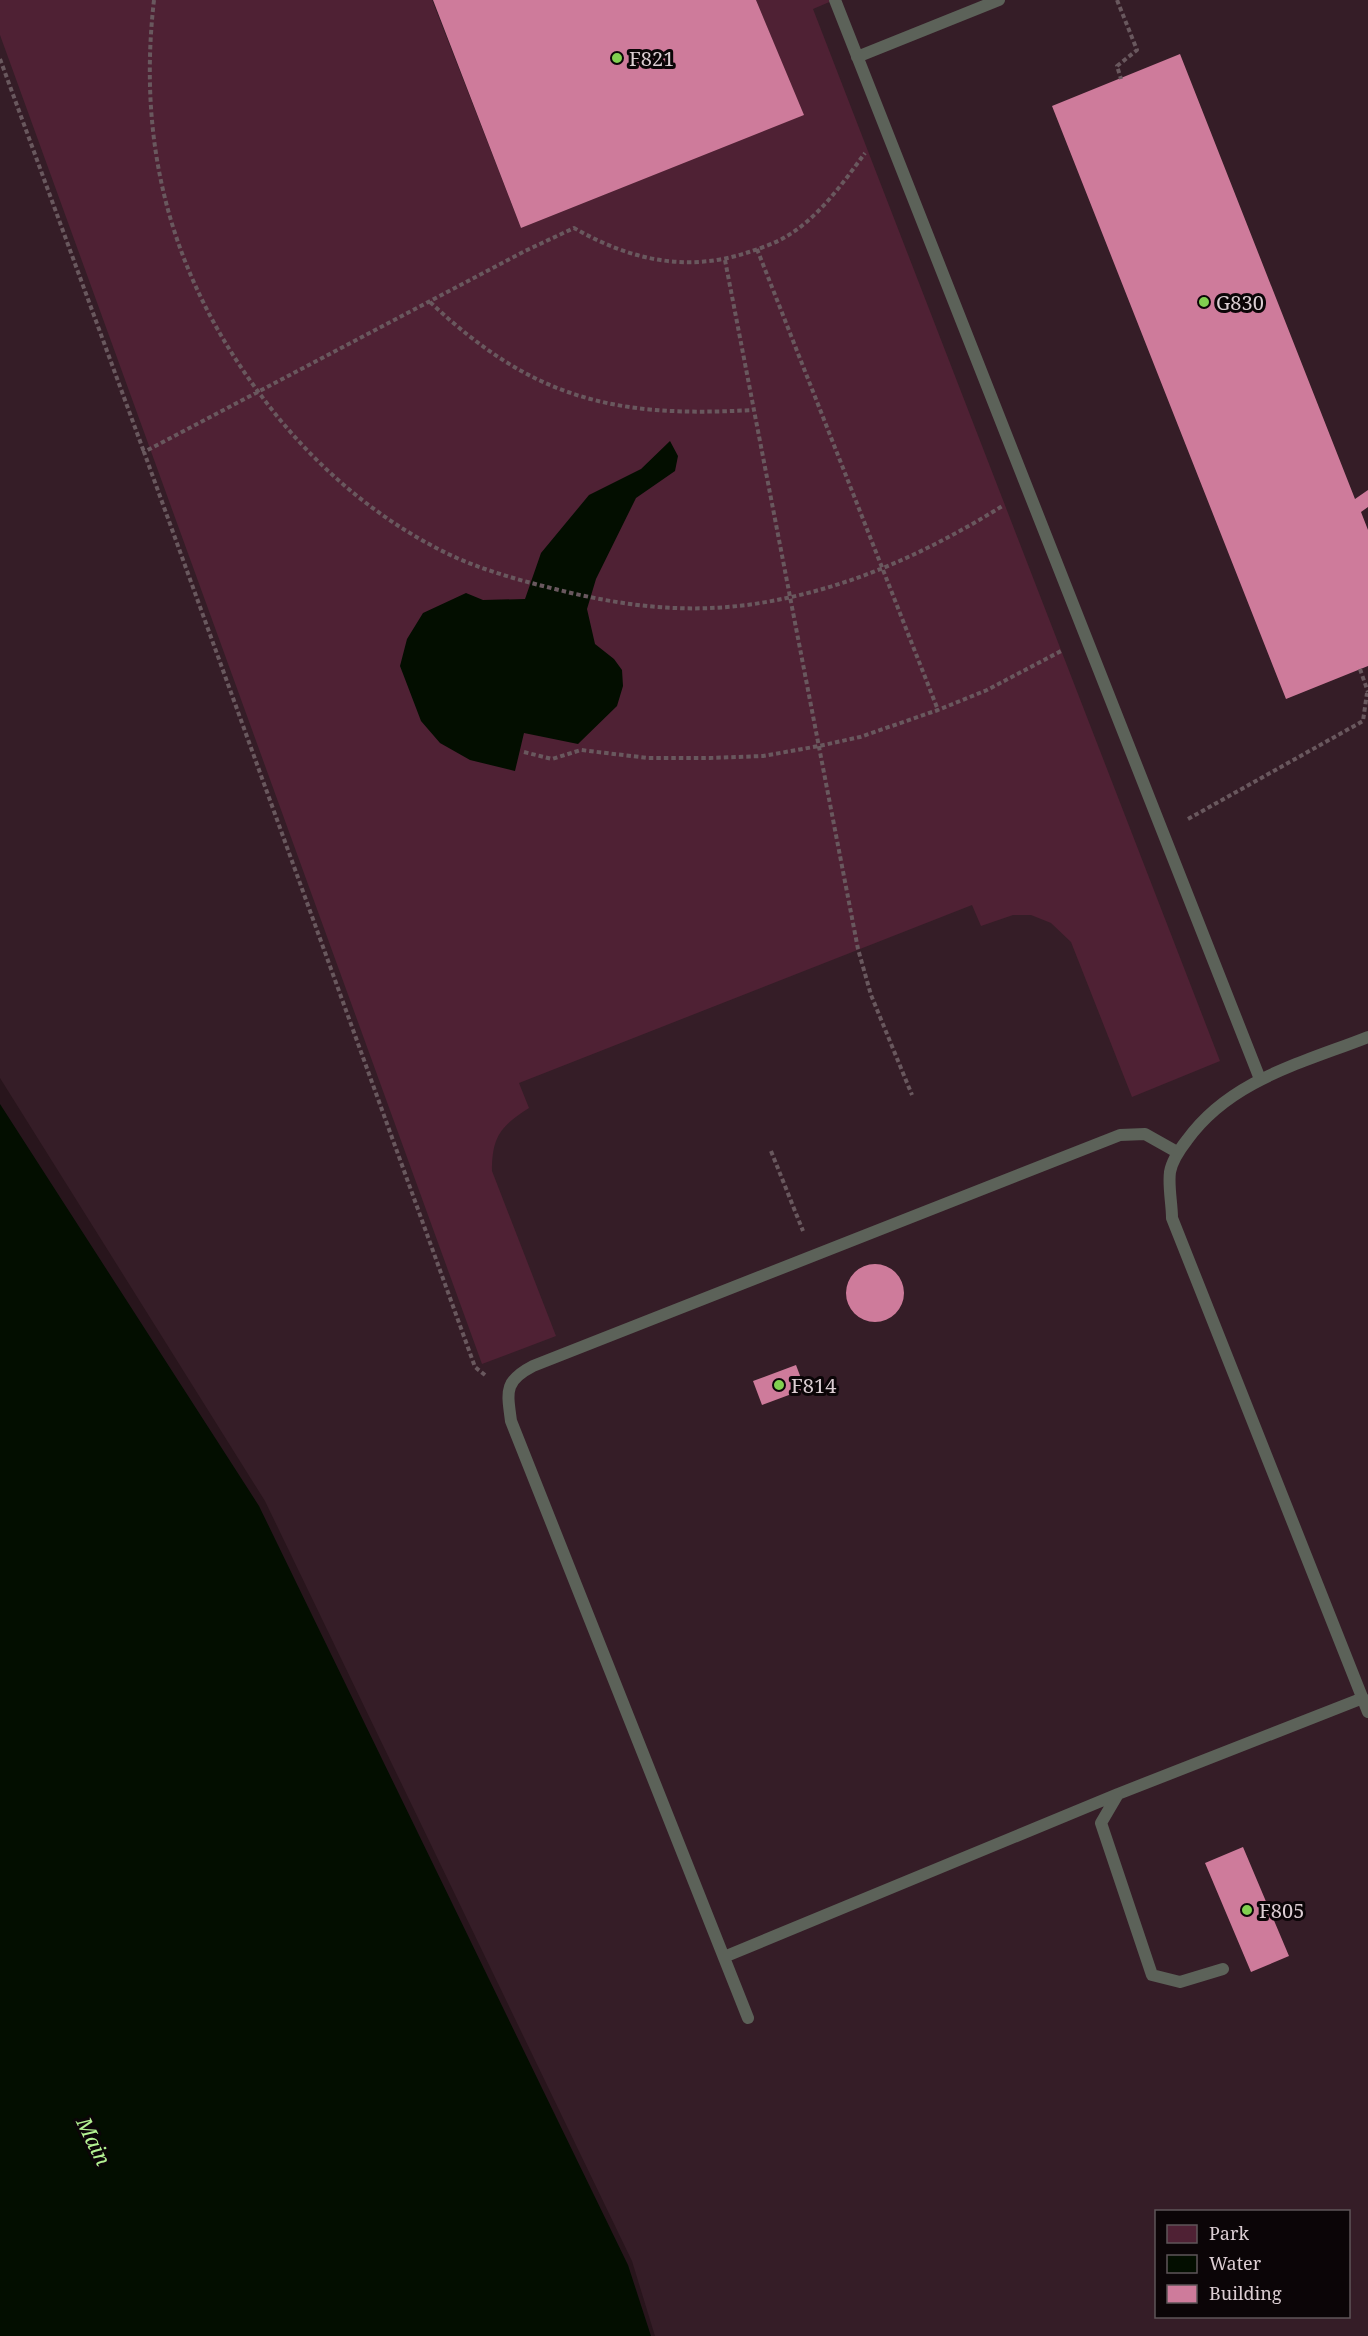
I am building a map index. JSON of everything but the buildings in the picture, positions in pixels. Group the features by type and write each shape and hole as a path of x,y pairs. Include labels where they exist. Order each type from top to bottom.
{"lane":[{"path":"835,0 1260,1079"},
{"path":"857,57 999,0"},
{"path":"1368,1037 1260,1079 1223,1100 1195,1128 1177,1152 1170,1172 1172,1218 1368,1712"},
{"path":"748,2018 540,1500 511,1421 508,1394 515,1376 533,1366 1120,1135 1145,1134 1177,1152"},
{"path":"724,1956 1119,1794 1362,1698"},
{"path":"1119,1794 1101,1823 1152,1975 1180,1982 1223,1970"}],"path":[{"path":"154,0 150,90 162,188 184,261 209,317 231,356 308,452 372,507 457,558 530,583 630,607 687,608 751,605 825,590 884,570 965,530 1027,490"},
{"path":"1117,0 1137,50 1117,66 1121,79"},
{"path":"0,59 475,1367 508,1394"},
{"path":"144,452 525,251 574,228 602,244 652,261 686,264 725,260 786,237 814,215 850,173 885,125"},
{"path":"757,249 938,710"},
{"path":"725,260 752,410 791,598 858,949 872,995 912,1095"},
{"path":"430,302 457,328 510,366 542,383 617,407 645,411 692,413 752,410"},
{"path":"524,752 552,759 581,750 648,758 763,756 860,738 987,690 1087,637"},
{"path":"1164,833 1363,721 1368,692 1360,669"},
{"path":"771,1151 814,1256"}],"shaded area":[{"path":"0,0 1368,0 1368,2336 655,2336 632,2261 265,1501 0,1078"}],"green space":[{"path":"0,0 432,0 521,228 803,115 756,0 834,0 813,9 1220,1061 1132,1097 1071,942 1051,923 1031,915 1013,915 981,926 972,905 519,1083 529,1108 511,1121 500,1133 494,1149 492,1171 556,1336 482,1364 0,35"}],"water":[{"path":"670,441 678,456 675,471 636,498 596,579 587,609 595,644 614,659 622,670 623,686 617,706 578,744 524,733 515,771 470,760 440,743 421,721 400,666 407,639 423,613 466,593 483,600 525,599 541,553 589,495 641,469"},
{"name":"Main","path":"0,1104 259,1506 628,2265 651,2336 0,2336"}],"place":[{"name":"F821","path":"617,58"},
{"name":"G830","path":"1204,302"},
{"name":"F814","path":"779,1385"},
{"name":"F805","path":"1247,1910"}]}
